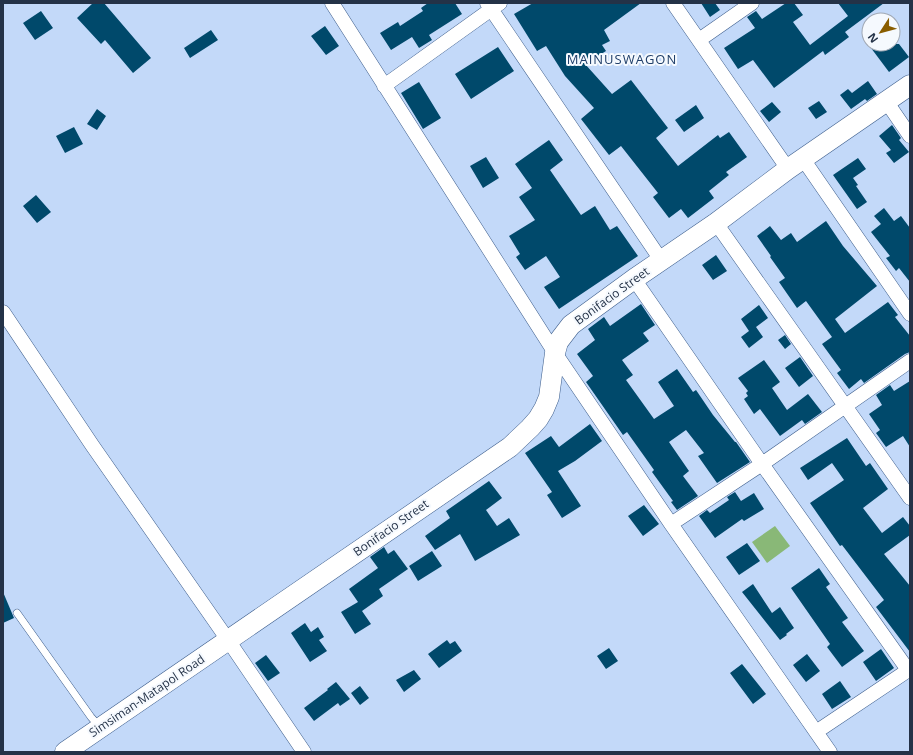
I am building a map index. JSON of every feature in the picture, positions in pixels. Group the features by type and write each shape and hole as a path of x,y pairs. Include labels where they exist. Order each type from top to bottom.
{"street":[{"path":"332,3 555,353 671,524 830,752"},
{"path":"673,3 699,40 910,314"},
{"path":"699,40 752,3"},
{"path":"384,86 493,5 661,260"},
{"name":"Bonifacio Street","path":"228,640 499,454 520,438 538,419 549,398 555,353 558,342 571,325 661,260 716,223 796,164 910,85"},
{"path":"886,101 910,136"},
{"path":"716,223 910,498"},
{"path":"634,279 762,464 909,670 816,732"},
{"path":"3,312 92,445 304,752"},
{"path":"671,524 762,464 910,361"},
{"name":"Simsiman-Matapol Road","path":"65,752 228,640"}],"lane":[{"path":"17,613 91,717 101,728"}],"green space":[{"path":"775,526 790,546 767,563 752,542"}],"building":[{"path":"93,3 104,3 151,58 133,73 105,40 101,44 77,18"},
{"path":"428,3 455,3 462,14 429,35 432,40 419,48 412,37 391,50 380,33 398,22 400,26 423,11 421,8"},
{"path":"533,3 641,3 604,30 610,41 602,45 606,51 585,64 612,94 631,80 668,128 656,138 678,166 718,135 720,138 729,132 747,157 726,172 729,175 709,191 714,198 688,218 681,209 669,218 653,197 658,193 621,146 609,155 581,119 594,108 565,76 546,46 537,51 514,14"},
{"path":"701,3 715,3 720,10 710,17"},
{"path":"786,3 794,3 803,15 793,22 810,45 848,16 838,3 884,3 872,12 861,12 861,20 845,32 849,37 825,55 823,51 774,88 753,60 738,69 724,48 755,28 747,17 756,11 762,19"},
{"path":"41,11 53,28 35,40 23,23"},
{"path":"325,26 339,46 326,55 311,36"},
{"path":"211,30 218,40 190,58 184,48"},
{"path":"498,47 514,71 471,99 455,74"},
{"path":"901,47 909,57 889,72 874,52 901,52"},
{"path":"868,81 877,94 867,101 865,99 851,109 840,95 848,89 852,93"},
{"path":"419,82 441,118 423,129 401,93"},
{"path":"819,101 827,112 816,119 808,108"},
{"path":"772,102 781,112 769,122 760,111"},
{"path":"696,105 704,118 684,132 675,120"},
{"path":"97,109 106,116 97,130 87,124"},
{"path":"892,125 901,138 899,140 909,152 894,163 886,153 891,150 879,136"},
{"path":"74,127 83,144 65,153 56,136"},
{"path":"549,140 563,160 550,170 581,215 595,206 610,230 617,226 638,256 559,309 544,287 560,277 546,256 525,270 516,257 520,254 509,236 535,220 519,197 532,188 515,164"},
{"path":"486,157 499,178 483,188 470,166"},
{"path":"858,158 866,169 853,178 858,185 856,186 867,202 857,209 833,175"},
{"path":"36,195 51,212 37,223 23,206"},
{"path":"884,208 894,221 901,216 910,228 910,282 899,268 896,271 886,258 890,256 871,232 881,224 874,216"},
{"path":"826,221 843,246 877,286 835,319 845,333 888,302 898,315 895,317 910,336 910,352 864,383 861,379 849,389 837,373 841,370 822,344 832,337 806,301 797,308 779,282 785,278 757,236 770,226 781,240 791,233 797,242"},
{"path":"716,255 727,271 713,280 702,265"},
{"path":"641,304 655,325 643,333 649,341 622,360 633,375 626,380 654,419 674,406 658,382 677,369 693,392 696,390 713,415 736,442 750,462 717,483 698,456 704,453 686,430 669,442 689,471 683,476 698,496 677,510 671,502 673,501 652,472 654,470 627,432 623,435 586,382 593,376 577,354 595,340 588,329 604,317 610,326"},
{"path":"759,305 768,318 756,327 763,337 749,348 741,337 749,331 741,319"},
{"path":"785,335 791,344 785,349 778,340"},
{"path":"800,357 813,376 799,387 785,368"},
{"path":"764,360 780,382 772,388 787,410 808,394 822,412 805,424 802,420 780,436 760,409 754,414 744,399 748,396 746,393 748,391 738,378"},
{"path":"910,381 910,447 903,436 886,447 876,433 880,430 869,414 882,405 876,395 890,385 894,391"},
{"path":"590,424 602,441 575,461 558,471 581,506 562,518 547,495 552,492 525,453 551,436 559,447"},
{"path":"847,438 866,466 870,463 888,489 863,508 882,533 903,517 910,526 910,535 884,554 910,586 910,652 876,607 884,600 842,545 840,546 810,503 844,480 832,463 808,480 800,468"},
{"path":"489,481 502,498 486,510 497,526 509,518 520,535 475,561 460,534 435,550 425,536 450,518 446,511"},
{"path":"735,492 741,501 754,493 764,509 744,521 742,519 715,538 699,516 707,510 710,513 729,500 727,497"},
{"path":"644,505 659,524 643,536 628,516"},
{"path":"747,543 760,561 739,575 726,557"},
{"path":"384,547 388,554 394,550 408,569 379,589 383,596 362,611 371,624 355,634 341,612 358,602 349,589 378,568 370,557"},
{"path":"432,551 442,566 418,581 409,566"},
{"path":"819,568 830,584 826,587 848,618 842,622 864,651 842,667 827,647 830,644 791,588"},
{"path":"753,584 772,613 780,607 794,628 780,640 742,592"},
{"path":"3,592 14,618 3,623"},
{"path":"305,623 311,632 318,627 324,637 319,640 327,651 310,662 291,633"},
{"path":"447,640 450,644 455,641 462,651 439,668 428,654"},
{"path":"609,648 618,661 606,669 597,656"},
{"path":"881,649 894,668 876,681 863,662"},
{"path":"807,654 820,671 806,682 793,665"},
{"path":"266,655 280,673 268,681 255,663"},
{"path":"742,664 766,694 753,704 730,673"},
{"path":"414,670 421,679 404,692 396,680"},
{"path":"840,681 851,697 832,709 822,694"},
{"path":"336,682 350,699 340,706 338,703 314,721 304,708"},
{"path":"360,686 369,698 360,705 351,693"}],"district":[{"name":"MAINUSWAGON","path":"622,59"}]}
